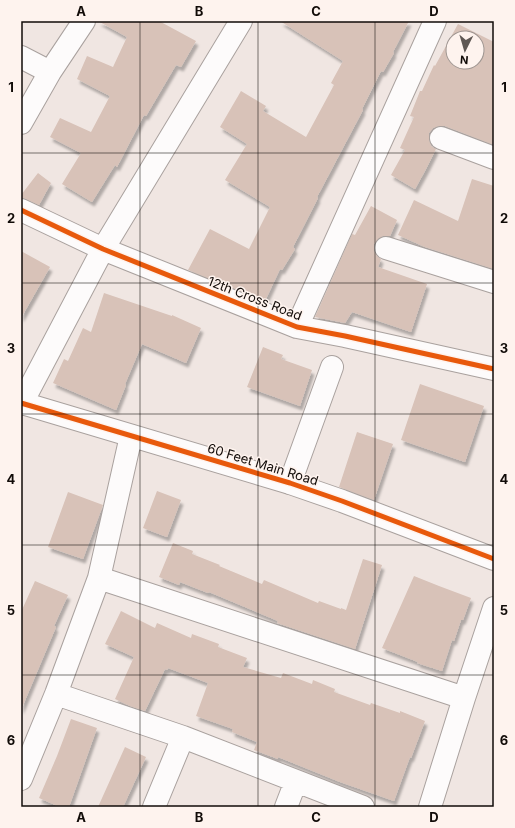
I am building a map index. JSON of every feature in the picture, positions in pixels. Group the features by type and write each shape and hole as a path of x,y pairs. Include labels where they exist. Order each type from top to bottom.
{"street":[{"path":"21,123 50,72 84,21"},
{"path":"21,403 103,249 241,21"},
{"path":"296,327 435,21"},
{"path":"21,57 50,72"},
{"path":"440,138 494,158"},
{"name":"12th Cross Road","path":"21,210 103,249 296,327 345,336 494,369"},
{"path":"386,248 494,282"},
{"path":"290,483 332,368"},
{"name":"60 Feet Main Road","path":"21,403 290,483 342,501 494,559"},
{"path":"21,779 56,694 99,578 131,436"},
{"path":"99,578 464,698"},
{"path":"430,807 494,608"},
{"path":"56,694 183,737 362,807"},
{"path":"154,807 183,737"},
{"path":"286,807 296,781"}],"building":[{"path":"98,21 159,21 196,41 181,67 176,65 146,116 144,115 117,167 115,165 92,202 62,184 81,153 50,137 60,118 91,132 110,96 77,79 87,56 113,67 127,37"},
{"path":"280,21 409,21 393,52 394,53 383,72 381,71 362,109 363,110 317,197 318,198 293,247 295,249 282,270 280,269 265,301 188,270 210,229 249,249 270,207 225,180 247,144 220,127 241,91 266,106 263,111 306,137 334,85 331,83 343,61"},
{"path":"458,24 470,30 455,30"},
{"path":"485,38 494,42 494,145 445,126 433,128 429,133 429,140 431,146 436,149 415,189 391,175 405,150 400,148 414,117 410,116 420,91 422,91 434,65 435,66 445,48 445,70 485,70"},
{"path":"38,173 51,183 39,205 21,198 21,195"},
{"path":"472,179 494,186 494,269 425,247 398,235 414,200 458,221"},
{"path":"371,206 397,220 390,236 383,236 374,244 374,251 381,259 378,267 427,284 411,332 352,312 345,323 315,317 352,234 355,235"},
{"path":"21,251 50,267 21,318"},
{"path":"104,293 172,315 201,328 186,363 142,344 116,410 53,383 64,359 68,361 83,328 91,332"},
{"path":"263,347 283,355 281,359 312,370 300,406 247,387"},
{"path":"420,384 484,406 465,462 401,440"},
{"path":"357,432 393,444 374,500 339,487"},
{"path":"157,491 181,500 167,537 143,528"},
{"path":"68,492 103,505 83,559 48,547"},
{"path":"173,543 193,551 192,554 262,584 264,580 318,603 319,601 346,610 363,559 382,565 355,649 277,623 278,621 209,592 208,593 180,582 179,585 159,577"},
{"path":"414,576 471,598 463,620 461,620 454,641 452,640 442,671 417,663 418,662 382,648"},
{"path":"35,581 68,595 54,626 56,627 21,710 21,612"},
{"path":"121,611 155,628 157,623 191,638 192,634 219,644 218,647 247,658 243,667 281,678 283,673 312,684 313,680 335,689 334,692 370,705 371,703 400,713 400,711 425,721 394,801 340,782 278,757 278,759 254,750 257,742 232,732 233,729 196,716 208,683 168,668 167,670 165,669 145,711 115,699 134,657 105,644"},
{"path":"71,719 97,728 69,807 60,807 39,798"},
{"path":"125,747 146,757 123,807 98,807"}],"cycle path":[{"path":"21,210 103,249 297,327 345,336 494,369"},
{"path":"21,403 290,483 342,501 494,559"}]}
